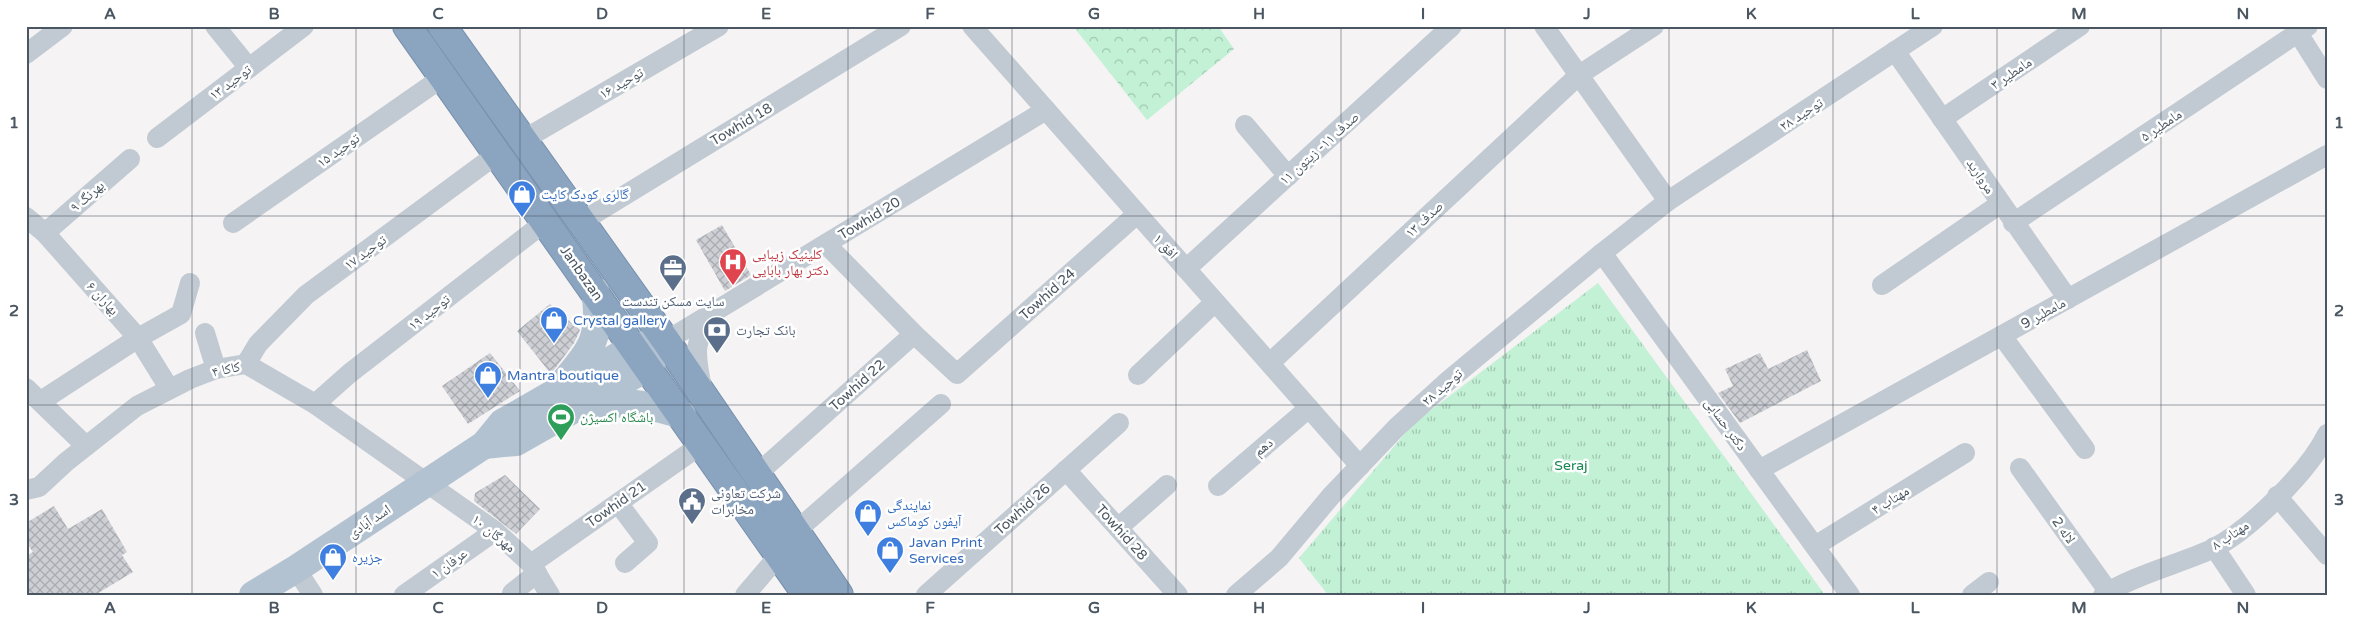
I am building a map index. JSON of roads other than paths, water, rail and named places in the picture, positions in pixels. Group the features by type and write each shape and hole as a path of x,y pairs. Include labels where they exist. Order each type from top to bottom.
{"highway":[{"name":"Janbazan","path":"407,26 807,595"},
{"name":"Janbazan","path":"442,26 666,341 839,595"}],"main road":[{"path":"595,291 599,316 595,336 560,403 626,402 648,405 682,415"},
{"name":"اسد آبادی","path":"252,595 296,569 484,444 502,423 560,403 666,341"}],"street":[{"path":"26,54 63,26"},
{"path":"215,26 248,68"},
{"name":"توحید ۱۳","path":"156,138 304,26"},
{"name":"توحید ۱۶","path":"523,140 719,26"},
{"name":"Towhid 18","path":"581,222 901,26"},
{"name":"افق ۱","path":"972,26 1360,466"},
{"name":"صدف ۱۱- زیتون ۱۱","path":"1186,269 1452,26"},
{"path":"1544,26 1668,201"},
{"name":"صدف ۱۳","path":"1270,363 1579,75 1654,26"},
{"name":"توحید ۲۸","path":"1237,594 1279,558 1397,427 1450,380 1602,253 1668,201 1933,26"},
{"name":"مامطیر ۳","path":"1942,119 2080,26"},
{"path":"2303,30 2327,79"},
{"name":"مامطیر ۵","path":"2013,223 2303,30"},
{"name":"مروارید","path":"1895,51 2013,223 2068,299"},
{"name":"توحید ۱۵","path":"233,223 442,77"},
{"name":"Towhid 20","path":"666,341 1046,110"},
{"path":"1245,125 1288,176"},
{"name":"توحید ۱۷","path":"246,364 258,344 306,295 497,154"},
{"name":"مامطیر 9","path":"1759,470 2327,154"},
{"name":"بهرنگ ۹","path":"45,233 130,159"},
{"path":"1882,285 2000,204"},
{"name":"Towhid 24","path":"914,334 957,374 1137,214"},
{"name":"بهاران ۶","path":"26,217 45,233 138,338 169,388"},
{"name":"توحید ۱۹","path":"315,404 350,373 545,222"},
{"path":"826,244 914,334"},
{"name":"دکتر حسابی","path":"1602,253 1850,595"},
{"path":"86,446 33,395 181,314 190,283"},
{"path":"1138,375 1215,302"},
{"path":"704,397 695,355 701,333 721,308"},
{"path":"205,333 216,369"},
{"name":"Towhid 22","path":"756,475 914,334"},
{"path":"2002,336 2085,449"},
{"name":"کاکا ۴","path":"30,483 86,446 137,406 169,388 216,369 246,364 315,404 427,482"},
{"path":"795,532 941,404"},
{"name":"دهم","path":"1218,486 1309,408"},
{"name":"Towhid 26","path":"926,595 1119,423"},
{"name":"مهتاب ۸","path":"2106,593 2214,548 2250,523 2303,470 2325,443"},
{"name":"Towhid 21","path":"512,593 534,569 618,503 702,444"},
{"name":"مهتاب ۴","path":"1815,546 1965,453"},
{"name":"لاله 2","path":"2020,468 2106,593"},
{"name":"Towhid 28","path":"1066,470 1178,595"},
{"name":"مهرگان ۱۰","path":"427,482 495,531 534,569 550,595"},
{"path":"1118,528 1167,485"},
{"path":"2277,496 2327,554"},
{"path":"618,503 648,542 625,563"},
{"name":"عرفان ۱","path":"404,595 495,531"},
{"path":"2214,548 2246,595"},
{"path":"745,595 779,555"},
{"path":"296,569 313,595"},
{"path":"1972,595 1989,582"}],"place":[{"name":"گالری کودک کایت","path":"522,218"},
{"name":"کلینیک زیبایی دکتر بهار بابایی","path":"733,286"},
{"name":"سایت مسکن تندست","path":"673,292"},
{"name":"Crystal gallery","path":"554,344"},
{"name":"بانک تجارت","path":"717,354"},
{"name":"Mantra boutique","path":"488,399"},
{"name":"باشگاه اکسیژن","path":"561,441"},
{"name":"شرکت تعاونی مخابرات","path":"692,525"},
{"name":"نمایندگی آیفون کوماکس","path":"868,537"},
{"name":"Javan Print Services","path":"890,574"},
{"name":"جزیره","path":"333,581"}],"park label":[{"name":"Seraj","path":"1571,465"}]}
